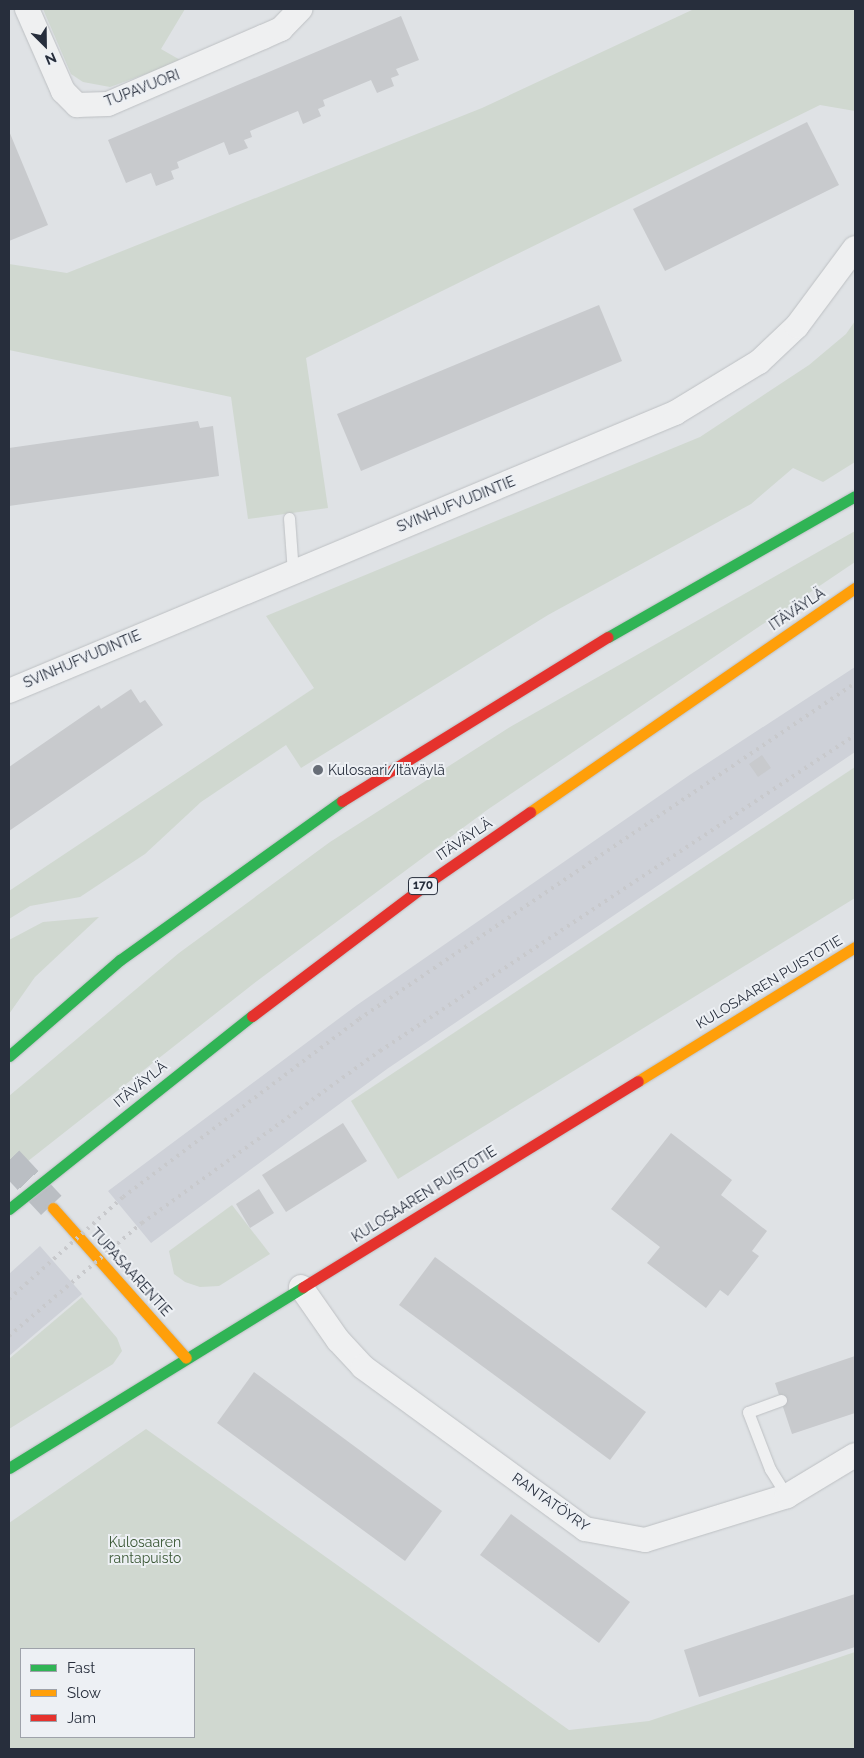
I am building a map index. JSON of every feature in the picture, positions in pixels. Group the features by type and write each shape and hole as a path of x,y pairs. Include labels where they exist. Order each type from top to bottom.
{"main road":[{"path":"9,1056 120,960 332,807 588,648 855,496"},
{"name":"ITÄVÄYLÄ","path":"9,1209 202,1054 433,878 855,588"},
{"name":"KULOSAAREN PUISTOTIE","path":"9,1468 855,947"},
{"name":"TUPASAARENTIE","path":"53,1208 186,1358"}],"street":[{"name":"TUPAVUORI","path":"28,9 63,91 76,105 108,104 281,29 300,9"},
{"name":"SVINHUFVUDINTIE","path":"9,691 675,413 710,394 759,362 797,326 855,248"},
{"name":"RANTATÖYRY","path":"301,1287 338,1340 363,1367 586,1529 645,1540 787,1496 855,1455"}],"lane":[{"path":"288,518 293,572"},
{"path":"781,1400 748,1412 770,1469 787,1496"}],"shaded area":[{"path":"855,667 855,752 387,1069 151,1243 108,1191 357,1005 691,774"},
{"path":"40,1246 82,1294 9,1356 9,1274"}],"green space":[{"path":"43,9 185,9 161,49 182,61 110,87 83,82 71,74"},
{"path":"694,9 855,9 855,111 820,105 306,358 328,508 248,519 231,397 9,350 9,264 67,273 482,108"},
{"path":"855,321 855,462 823,482 793,468 751,504 548,615 301,768 286,745 201,802 145,854 80,897 30,906 9,919 9,891 314,688 266,616 700,437 809,365 846,334"},
{"path":"855,531 855,562 487,810 257,981 9,1176 9,1096 179,953 330,842 510,727"},
{"path":"855,767 855,898 398,1179 351,1101"},
{"path":"99,917 35,977 9,1014 9,940 43,922"},
{"path":"232,1205 270,1254 219,1286 200,1287 185,1282 174,1274 169,1251"},
{"path":"82,1297 117,1338 122,1351 113,1364 9,1429 9,1359"},
{"name":"Kulosaaren rantapuisto","path":"146,1429 569,1730 649,1721 855,1652 855,1749 9,1749 9,1523"}],"building":[{"path":"401,16 419,60 396,69 399,75 391,78 394,86 377,93 371,80 323,100 325,106 318,109 321,116 303,124 298,111 250,131 252,137 244,140 248,148 229,155 224,142 177,162 179,168 171,171 174,179 156,186 151,173 126,183 108,140"},
{"path":"807,122 839,185 665,271 633,209"},
{"path":"9,131 48,225 9,241"},
{"path":"599,305 622,361 361,471 337,414"},
{"path":"198,421 200,428 213,426 219,476 9,506 9,448"},
{"path":"131,689 140,703 145,700 163,725 9,831 9,767 99,705 101,709"},
{"path":"762,755 771,768 758,777 749,764"},
{"path":"343,1123 367,1161 286,1212 262,1175"},
{"path":"671,1133 732,1180 721,1195 767,1231 752,1251 759,1256 728,1296 720,1290 706,1308 647,1263 660,1247 611,1209"},
{"path":"259,1189 274,1213 250,1228 236,1204"},
{"path":"435,1257 646,1412 610,1460 399,1305"},
{"path":"855,1356 855,1413 792,1434 775,1383"},
{"path":"254,1372 442,1511 405,1561 217,1423"},
{"path":"511,1514 630,1602 599,1643 480,1555"},
{"path":"855,1594 855,1647 699,1697 684,1650"}],"tunnel":[{"path":"9,1160 51,1205"}],"railway":[{"path":"9,1299 123,1197 359,1019 855,683"},
{"path":"9,1336 142,1223 380,1051 855,735"}],"traffic: fast":[{"path":"608,637 855,496"},
{"path":"9,1056 120,960 342,801"},
{"path":"9,1209 252,1016"},
{"path":"9,1468 303,1287"}],"traffic: slow":[{"path":"530,812 855,588"},
{"path":"638,1081 855,947"},
{"path":"53,1208 186,1358"}],"traffic: jam":[{"path":"342,801 608,637"},
{"path":"252,1016 433,879 530,812"},
{"path":"303,1287 638,1081"}],"place":[{"name":"Kulosaari/Itäväylä","path":"318,770"}]}
